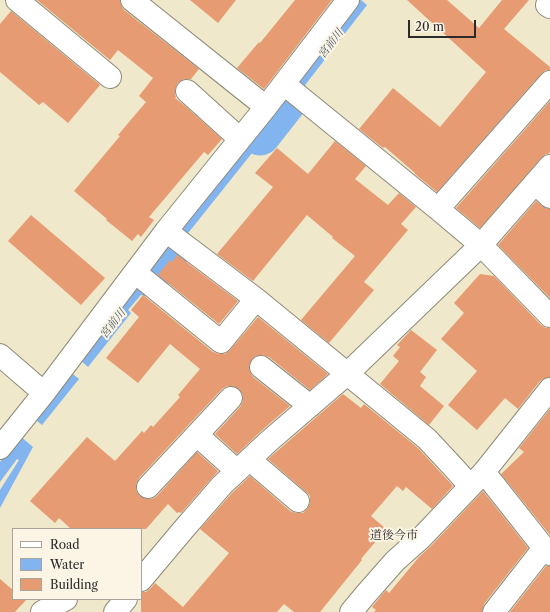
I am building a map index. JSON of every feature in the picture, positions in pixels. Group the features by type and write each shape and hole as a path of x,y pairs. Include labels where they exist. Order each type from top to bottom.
{"street":[{"path":"17,0 110,77"},
{"path":"132,0 266,107"},
{"path":"0,448 136,273 166,231 266,107 348,0"},
{"path":"438,209 550,82"},
{"path":"284,84 481,245 550,316"},
{"path":"187,91 240,139"},
{"path":"142,579 222,485 269,441 347,374 481,245 543,190 550,166"},
{"path":"166,231 256,300 427,439 455,469 476,479 547,551 494,612"},
{"path":"136,273 221,342 256,300"},
{"path":"0,355 44,393"},
{"path":"261,367 310,406"},
{"path":"148,486 232,398"},
{"path":"352,612 395,561 422,537 546,402"},
{"path":"197,435 298,501"},
{"path":"142,554 183,530"},
{"path":"42,612 64,600"},
{"path":"115,612 125,600"}],"water":[{"path":"359,0 367,5 302,89 294,84"},
{"path":"244,147 252,153 185,237 177,230"},
{"path":"139,283 146,289 128,310 131,313 88,367 79,359"},
{"path":"69,371 79,379 42,425 32,417"},
{"path":"20,436 33,447 0,508 0,490 19,460 17,459 0,482 0,462"}],"building":[{"path":"37,0 120,0 124,10 199,69 191,79 184,79 178,83 175,89 175,98 222,139 208,155 204,152 149,217 154,220 141,237 138,234 132,241 74,191 146,102 139,96 153,78 118,50 110,60"},
{"path":"190,0 236,0 218,23"},
{"path":"295,0 332,0 264,89 237,68 259,42 260,43"},
{"path":"407,0 447,0 479,28 502,0 529,0 504,29 550,67 550,70 546,70 541,74 437,192 385,147 383,148 359,129 393,88 440,127 486,72"},
{"path":"11,11 100,85 68,123 43,102 39,105 0,72 0,24"},
{"path":"550,101 550,152 541,158 480,228 456,208"},
{"path":"335,141 366,166 355,179 388,205 399,193 416,207 401,224 408,230 364,282 374,290 329,343 301,320 355,256 332,238 333,237 307,215 253,281 217,254 273,187 255,173 277,148 308,174"},
{"path":"536,201 547,209 550,209 550,298 498,245"},
{"path":"31,215 105,278 81,305 8,241"},
{"path":"177,255 238,301 219,324 158,275 170,260 172,262"},
{"path":"480,274 494,276 541,325 546,328 550,328 550,377 540,381 518,409 505,398 477,430 448,405 477,371 441,339 464,313 454,303"},
{"path":"143,295 213,352 219,354 225,354 230,350 258,317 328,374 310,390 269,357 262,355 256,356 252,359 249,365 250,372 253,377 290,406 237,454 215,434 240,407 243,401 243,395 239,389 233,386 227,386 222,389 139,478 136,484 136,490 140,496 146,499 152,499 157,496 197,452 218,471 181,513 177,513 168,504 146,529 70,528 59,518 55,523 30,501 87,437 115,461 142,431 144,433 151,425 153,427 180,397 178,395 200,369 170,344 138,383 106,358 139,317 131,310"},
{"path":"411,330 437,350 420,372 426,377 420,386 444,406 429,425 380,384 399,361 393,356 400,347 397,345"},
{"path":"343,394 361,408 364,404 418,448 453,486 432,509 406,487 403,491 397,486 371,516 386,529 320,612 294,612 284,604 277,612 141,612 142,592 146,592 155,583 183,607 229,553 200,529 231,494 250,476 290,511 303,513 307,509 310,503 310,496 268,459"},
{"path":"550,409 550,535 501,474 524,452 519,448"},
{"path":"483,491 528,548 484,604 482,612 374,612 376,610 372,607 386,590 389,593 419,557"},
{"path":"546,566 550,566 550,612 510,612"},
{"path":"0,579 12,589 12,600 26,600 15,612 0,612"}],"waterway":[{"name":"宮前川","path":"260,135 289,98"},
{"name":"宮前川","path":"149,276 172,247"}],"district":[{"name":"道後今市","path":"394,536"}]}
